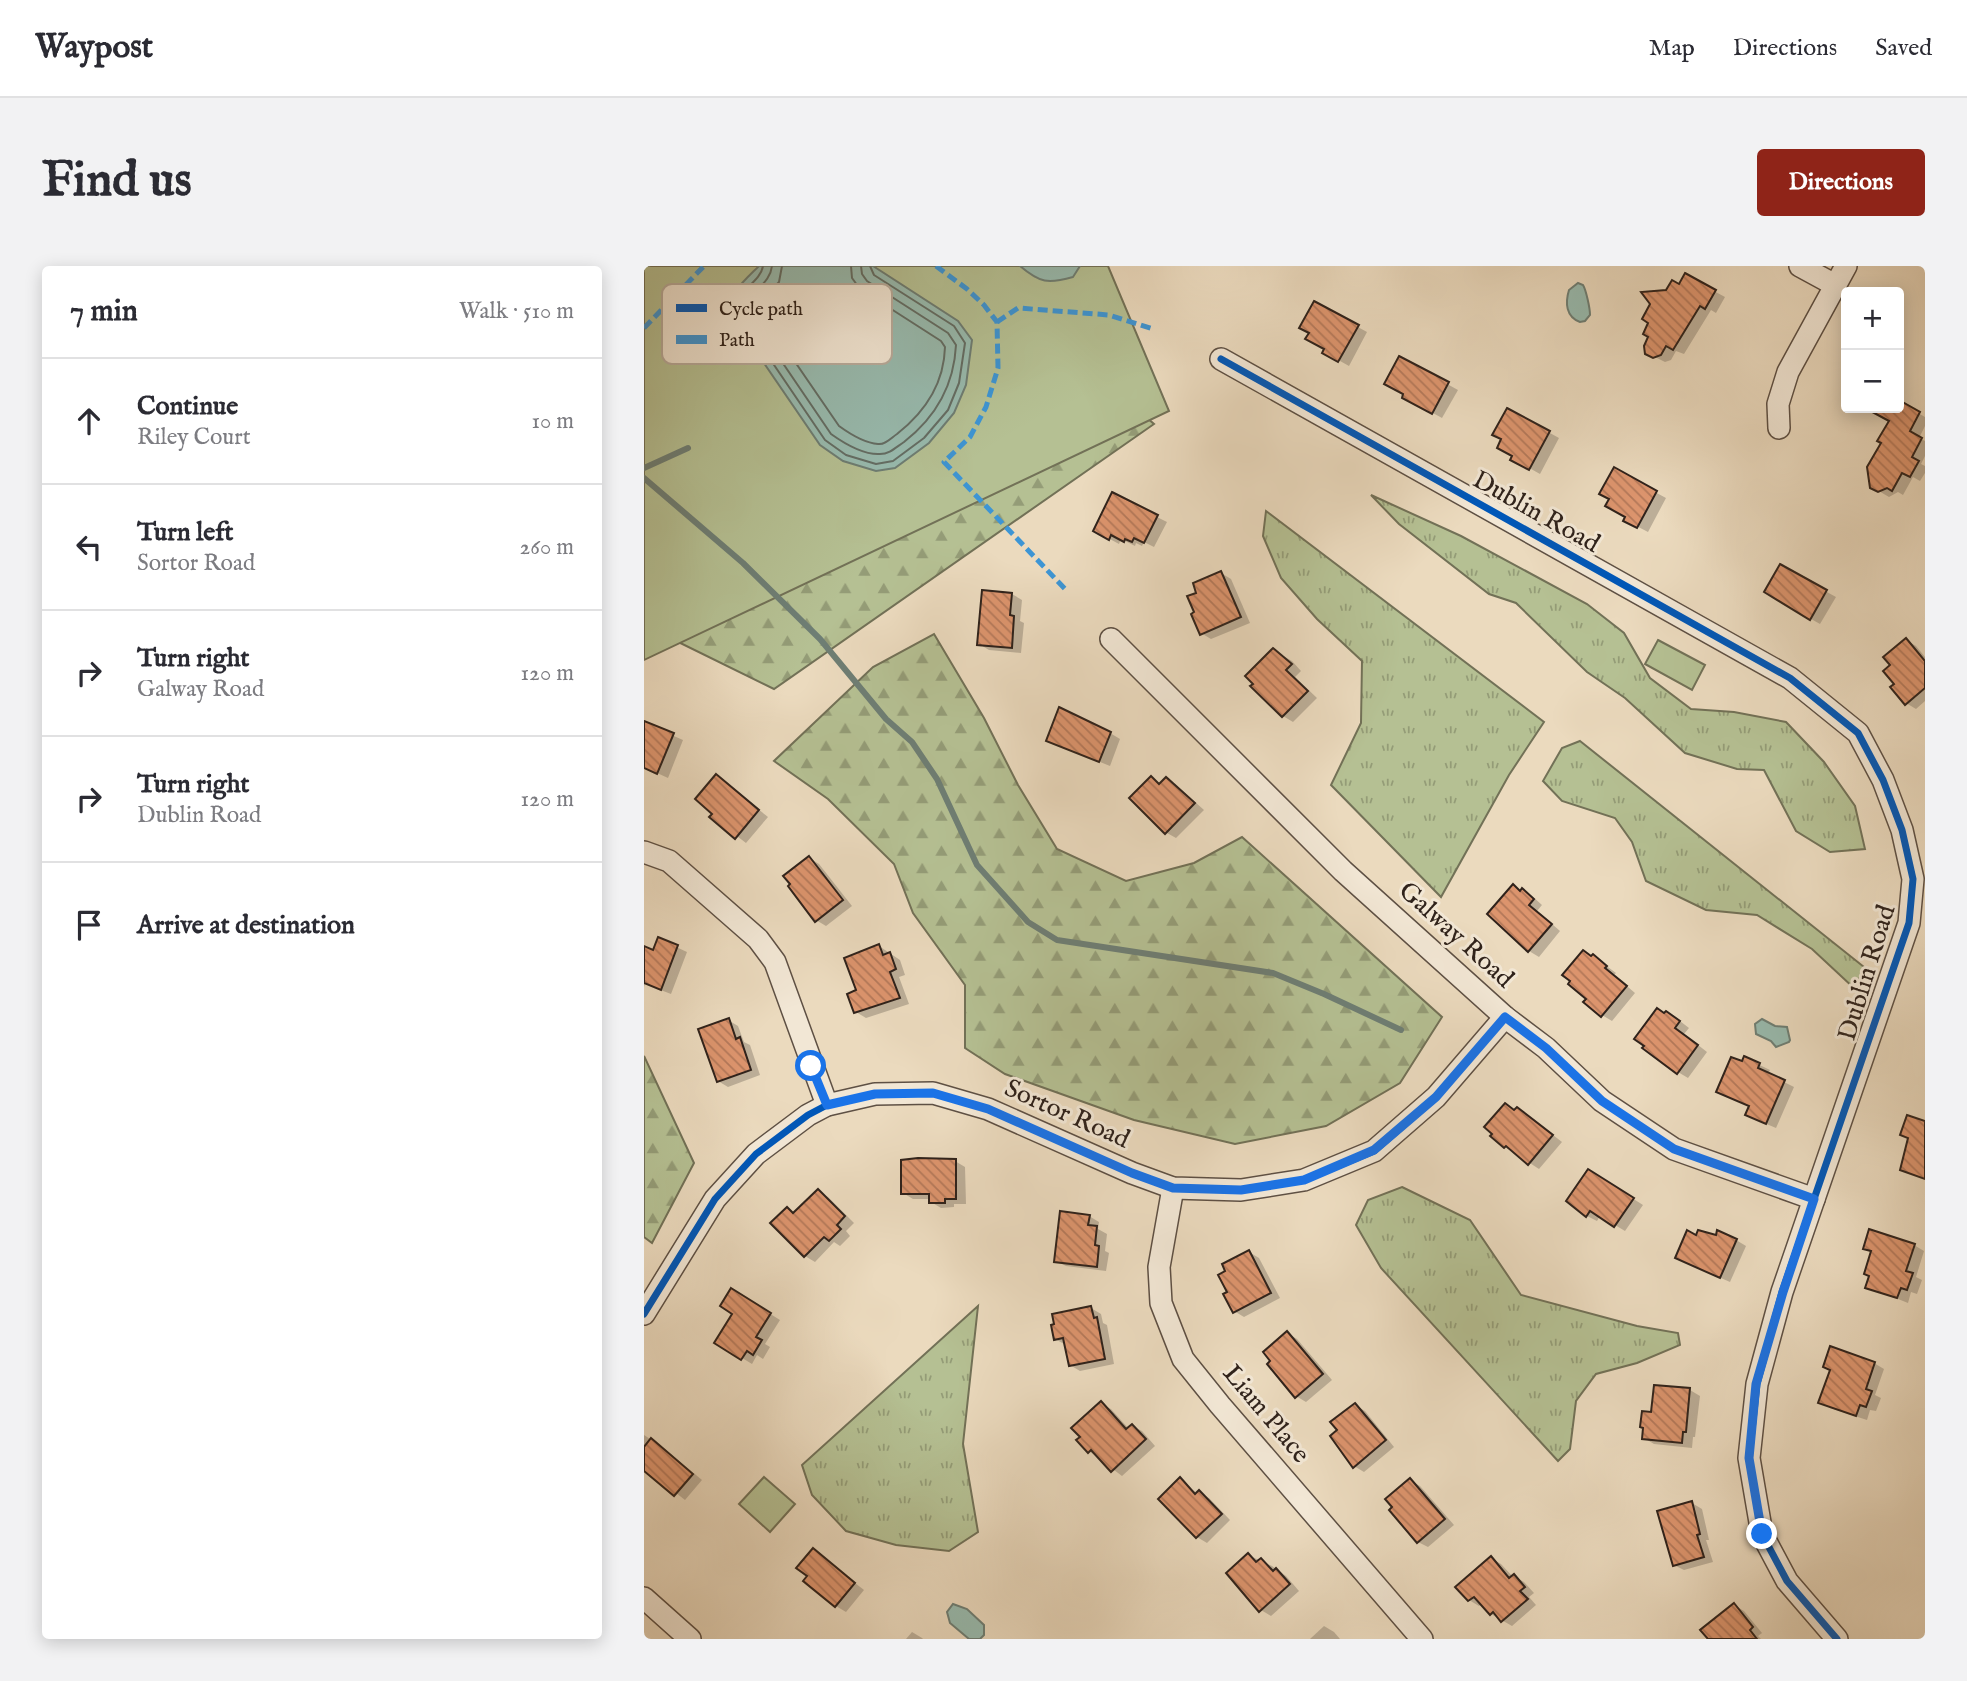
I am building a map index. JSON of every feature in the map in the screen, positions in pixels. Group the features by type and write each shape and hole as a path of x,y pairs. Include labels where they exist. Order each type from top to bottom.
{"street":[{"path":"1800,266 1835,285"},
{"path":"1779,428 1778,404 1788,372 1846,266"},
{"name":"Dublin Road","path":"1221,359 1790,678 1858,733 1883,780 1902,830 1913,879 1909,923 1783,1292 1756,1384 1749,1458 1762,1534 1787,1581 1837,1639"},
{"name":"Galway Road","path":"1111,639 1343,871 1505,1017 1546,1048 1602,1101 1674,1149 1814,1199"},
{"path":"644,852 669,861 758,939 775,962 827,1105"},
{"name":"Sortor Road","path":"644,1314 715,1199 756,1154 808,1115 827,1105 875,1094 933,1093 988,1109 1132,1173 1173,1188 1241,1190 1304,1180 1374,1150 1436,1097 1505,1017"},
{"name":"Liam Place","path":"1173,1188 1159,1267 1161,1303 1183,1359 1422,1639"},
{"path":"644,1598 690,1639"}],"green space":[{"path":"644,266 774,284 662,284 662,364 892,364 892,300 1033,320 1154,424 774,689 660,633"},
{"path":"644,266 1108,266 1169,411 644,660"},
{"path":"1371,495 1461,536 1587,604 1624,633 1650,678 1691,709 1734,712 1786,722 1824,762 1855,806 1865,849 1830,852 1796,831 1764,770 1737,769 1685,753 1625,698 1587,672 1516,603 1489,594 1399,524"},
{"path":"1266,511 1544,722 1509,775 1441,897 1331,785 1361,723 1362,661 1317,619 1281,578 1263,536"},
{"path":"934,634 1057,849 1126,881 1194,863 1242,837 1442,1017 1400,1083 1326,1126 1235,1144 1134,1120 1005,1074 965,1048 965,985 913,913 894,864 828,799 774,761 873,667"},
{"path":"1658,640 1705,665 1692,690 1645,664"},
{"path":"1580,741 1864,967 1855,989 1812,949 1757,915 1706,910 1646,881 1632,842 1615,818 1562,801 1543,781 1562,748"},
{"path":"644,1056 694,1163 652,1243 644,1237"},
{"path":"1402,1187 1470,1220 1521,1295 1637,1326 1678,1333 1680,1345 1637,1363 1596,1374 1576,1401 1570,1449 1558,1461 1381,1268 1356,1225 1368,1200"},
{"path":"978,1306 963,1444 978,1532 949,1551 896,1545 846,1531 812,1495 802,1465"},
{"path":"764,1477 795,1504 770,1532 739,1504"}],"water":[{"path":"759,266 873,266 958,321 972,340 966,385 954,413 929,443 895,468 876,471 843,461 820,445 765,364 892,364 892,284 742,284"},
{"path":"1020,266 1080,266 1073,277 1051,281 1039,279"},
{"path":"1578,283 1584,287 1590,315 1580,322 1572,317 1567,305 1569,290"},
{"path":"1762,1019 1775,1026 1787,1027 1789,1042 1776,1047 1771,1041 1756,1034 1755,1024"},
{"path":"953,1604 967,1609 984,1625 984,1635 980,1639 969,1639 950,1623 947,1612"}],"building":[{"path":"1685,273 1716,290 1705,309 1700,306 1673,350 1666,346 1661,355 1653,358 1645,354 1644,346 1648,337 1643,334 1648,323 1642,319 1650,304 1641,292 1666,290 1672,280 1679,284"},
{"path":"1314,301 1359,325 1338,362 1322,353 1324,349 1305,339 1309,333 1299,328"},
{"path":"1399,356 1449,382 1432,414 1402,398 1403,394 1384,384"},
{"path":"1904,403 1920,412 1910,431 1922,438 1912,457 1919,461 1910,477 1902,473 1892,491 1887,488 1878,492 1870,488 1867,467 1881,443 1877,441 1889,421 1874,413 1904,413"},
{"path":"1507,408 1550,431 1529,470 1510,460 1512,456 1497,448 1501,439 1492,435"},
{"path":"1614,467 1657,491 1637,528 1623,521 1625,517 1605,506 1609,499 1599,494"},
{"path":"1112,492 1158,515 1144,543 1134,538 1132,542 1125,539 1124,542 1111,535 1109,540 1093,531"},
{"path":"1780,564 1827,590 1810,620 1764,592"},
{"path":"1221,571 1241,617 1200,635 1187,596 1196,593 1193,583"},
{"path":"982,590 1012,593 1012,648 977,645"},
{"path":"1906,638 1925,661 1925,688 1905,705 1890,687 1894,684 1883,671 1890,665 1883,657"},
{"path":"1273,648 1292,664 1286,670 1308,691 1282,717 1250,686 1253,684 1245,676"},
{"path":"1059,707 1111,732 1099,762 1046,741"},
{"path":"644,721 674,733 657,774 644,768"},
{"path":"716,774 759,810 735,839 709,817 712,814 695,799"},
{"path":"1151,776 1159,784 1166,777 1195,803 1165,834 1129,798"},
{"path":"809,856 843,900 815,922 783,876"},
{"path":"1513,884 1534,899 1529,905 1552,924 1528,952 1487,914"},
{"path":"658,937 678,945 661,990 644,983 644,946 653,950"},
{"path":"879,944 883,955 890,952 896,969 890,972 900,998 854,1013 847,994 856,990 844,958"},
{"path":"1583,950 1591,956 1593,954 1627,986 1601,1017 1583,1002 1586,999 1568,984 1570,981 1562,975"},
{"path":"1657,1008 1680,1021 1675,1028 1698,1045 1677,1074 1634,1039"},
{"path":"729,1018 736,1039 740,1037 751,1070 717,1082 698,1029"},
{"path":"1744,1056 1760,1063 1758,1068 1785,1080 1766,1124 1745,1115 1749,1106 1716,1092 1731,1057 1742,1061"},
{"path":"1505,1103 1514,1110 1517,1107 1553,1135 1528,1165 1490,1136 1492,1134 1484,1127"},
{"path":"1907,1115 1925,1121 1925,1179 1900,1170 1908,1138 1900,1135"},
{"path":"956,1159 956,1199 945,1199 945,1203 929,1203 929,1194 901,1194 901,1160"},
{"path":"1588,1169 1634,1198 1614,1227 1590,1211 1586,1217 1566,1201"},
{"path":"818,1189 845,1216 837,1225 841,1229 829,1241 824,1237 804,1257 770,1223 787,1207 793,1213"},
{"path":"1060,1211 1090,1215 1088,1225 1097,1226 1097,1267 1054,1262"},
{"path":"1869,1229 1915,1244 1906,1271 1913,1273 1907,1290 1901,1288 1897,1298 1865,1288 1869,1276 1864,1274 1871,1251 1863,1249"},
{"path":"1687,1230 1696,1235 1698,1230 1716,1235 1717,1230 1737,1239 1720,1278 1675,1258"},
{"path":"1249,1250 1271,1293 1233,1313 1223,1294 1227,1292 1218,1275 1225,1271 1222,1264"},
{"path":"731,1288 771,1313 756,1337 762,1340 753,1355 747,1351 741,1360 714,1343 732,1314 720,1306"},
{"path":"1091,1306 1094,1318 1097,1317 1105,1359 1069,1366 1063,1338 1054,1340 1052,1314"},
{"path":"1287,1331 1323,1374 1295,1398 1267,1364 1270,1361 1263,1352"},
{"path":"1830,1346 1875,1362 1866,1389 1872,1391 1866,1407 1860,1405 1856,1416 1818,1403 1830,1370 1823,1367"},
{"path":"1654,1385 1690,1388 1686,1432 1683,1432 1682,1443 1642,1439 1642,1411 1651,1412"},
{"path":"1101,1401 1126,1429 1132,1424 1146,1439 1111,1472 1091,1450 1088,1453 1076,1440 1080,1437 1071,1428"},
{"path":"1355,1403 1386,1440 1353,1468 1330,1436 1337,1430 1330,1422"},
{"path":"651,1438 693,1474 674,1496 644,1471 644,1447"},
{"path":"1180,1477 1195,1494 1199,1490 1222,1514 1196,1538 1158,1499"},
{"path":"1410,1478 1445,1519 1417,1543 1389,1510 1392,1507 1385,1499"},
{"path":"1692,1501 1700,1534 1697,1535 1704,1557 1673,1566 1657,1511"},
{"path":"813,1548 855,1583 835,1607 803,1581 807,1576 796,1568"},
{"path":"1248,1553 1256,1562 1261,1558 1273,1571 1276,1568 1290,1584 1259,1612 1226,1573"},
{"path":"1491,1556 1509,1578 1514,1574 1525,1587 1520,1591 1528,1599 1501,1622 1493,1612 1490,1615 1474,1597 1468,1601 1455,1587"},
{"path":"1734,1603 1753,1627 1750,1630 1757,1639 1708,1639 1700,1630"}],"waterway":[{"path":"644,468 688,448"},
{"path":"644,478 743,563 820,639 886,719 912,742 937,779 977,865 1028,922 1057,940 1273,973 1401,1030"}],"marked path":[{"path":"687,284 704,266"},
{"path":"936,266 967,289 997,322 998,368 986,407 970,437 944,462 1067,591"},
{"path":"997,322 1018,308 1109,315 1153,329"},
{"path":"644,328 662,309"}],"cycle path":[{"path":"1221,359 1790,678 1858,733 1883,780 1902,830 1913,879 1909,923 1782,1292 1757,1384 1749,1458 1762,1534 1787,1581 1837,1639"},
{"path":"644,1314 715,1199 756,1154 808,1115 827,1105 875,1094 933,1093 988,1109 1132,1173 1173,1188 1241,1190 1304,1180 1374,1151 1436,1097 1505,1017"}],"route":[{"path":"811,1066 827,1105 875,1094 933,1093 988,1109 1132,1173 1173,1188 1241,1190 1304,1180 1374,1150 1436,1097 1505,1017 1531,1035 1602,1101 1674,1149 1814,1199 1756,1384 1749,1458 1762,1534"}]}
